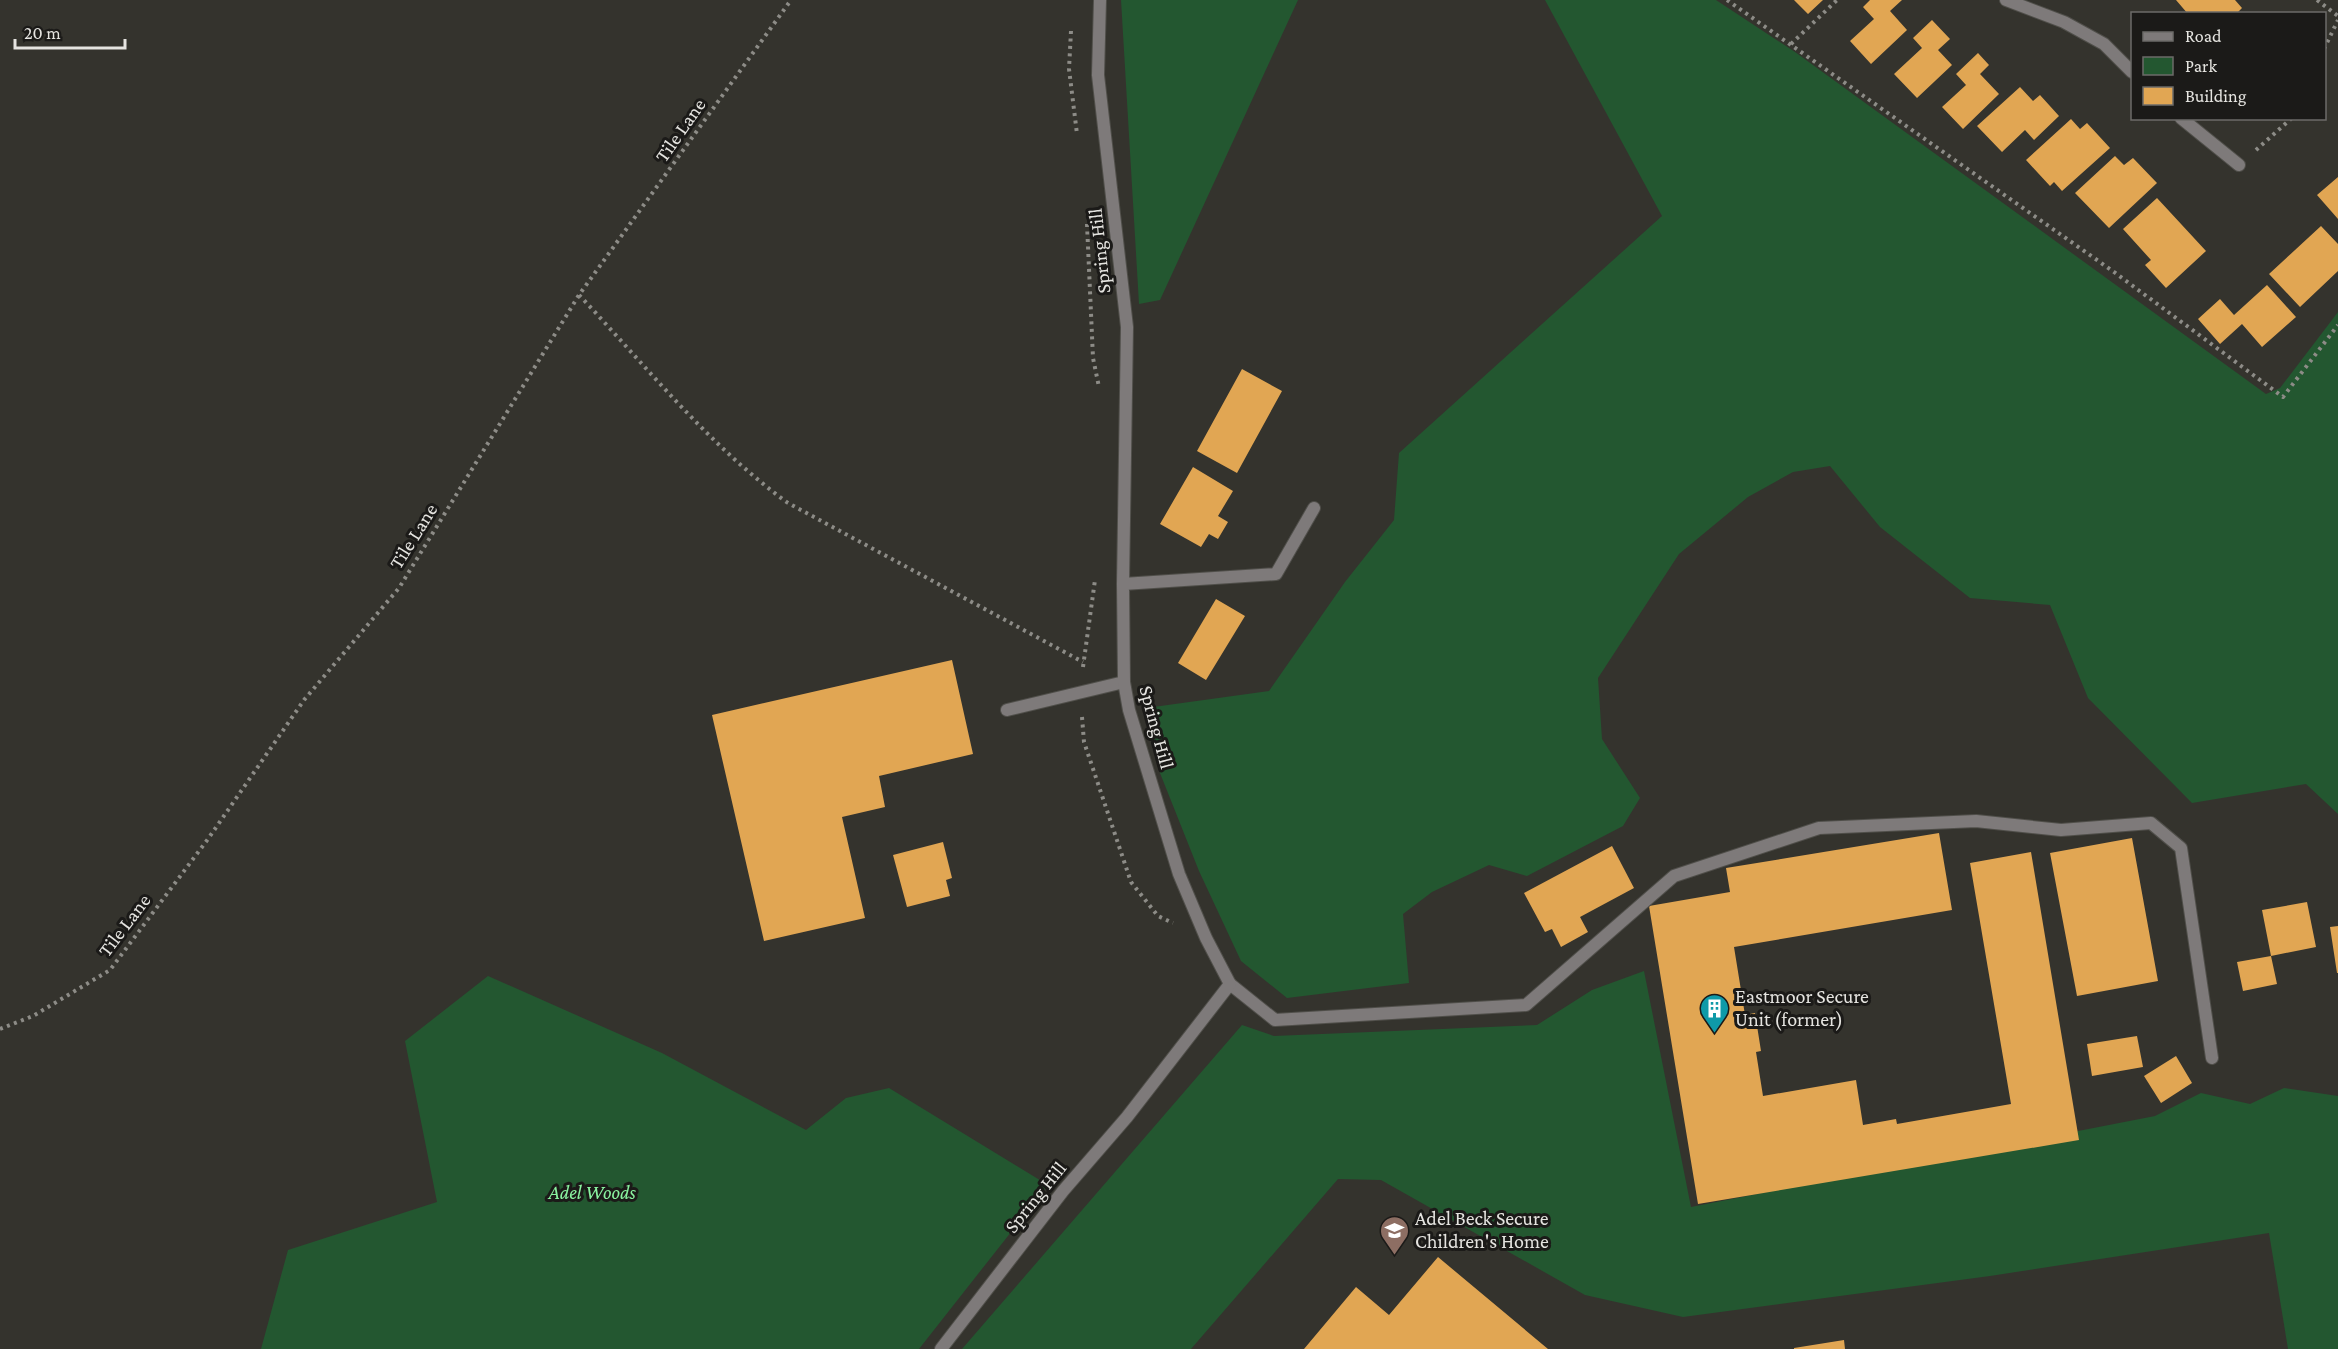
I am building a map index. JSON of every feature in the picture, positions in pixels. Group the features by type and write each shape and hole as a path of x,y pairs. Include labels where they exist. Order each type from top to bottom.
{"street":[{"name":"Spring Hill","path":"940,1349 1063,1191 1127,1117 1230,984 1206,938 1179,874 1129,710 1124,682 1123,584 1127,327 1098,75 1100,0"},
{"path":"2006,0 2064,22 2104,44 2131,70"},
{"path":"2183,120 2239,165"},
{"path":"1123,584 1276,574 1314,508"},
{"path":"1006,710 1124,682"},
{"path":"1230,984 1275,1020 1526,1005 1674,876 1819,828 1976,821 2061,830 2151,823 2181,849 2212,1058"}],"path":[{"name":"Tile Lane","path":"0,1029 33,1016 110,970 208,839 304,700 399,588 579,295 791,0"},
{"path":"1727,0 2114,272 2283,397 2338,325"},
{"path":"1791,45 1837,0"},
{"path":"2320,1 2338,18 2326,48"},
{"path":"2239,165 2290,120"},
{"path":"579,295 706,434 751,476 788,503 1124,682"}],"green space":[{"path":"1121,0 1298,0 1160,300 1139,304"},
{"path":"1545,0 1716,0 1795,52 2266,394 2280,388 2338,312 2338,814 2306,784 2192,803 2088,698 2050,605 1970,598 1880,527 1830,466 1793,472 1748,497 1679,554 1598,678 1602,739 1640,798 1623,826 1527,876 1489,865 1432,892 1403,914 1409,983 1287,998 1241,961 1199,871 1160,773 1146,708 1269,691 1345,582 1394,520 1399,453 1662,216"},
{"path":"1644,971 1691,1207 2155,1116 2201,1093 2250,1104 2284,1088 2338,1096 2338,1349 2288,1349 2269,1233 1990,1276 1683,1317 1585,1295 1381,1180 1338,1179 1191,1349 962,1349 1242,1025 1274,1036 1537,1025 1592,990"},
{"name":"Adel Woods","path":"488,976 662,1053 806,1130 846,1098 889,1088 1048,1185 919,1349 261,1349 288,1250 437,1202 405,1041"}],"building":[{"path":"1794,0 1823,0 1808,14"},
{"path":"1870,0 1902,0 1890,11 1907,30 1871,64 1850,41 1874,19 1863,7"},
{"path":"2176,0 2235,0 2242,8 2238,12 2186,12"},
{"path":"1932,20 1950,39 1938,50 1952,65 1917,98 1894,74 1922,48 1913,38"},
{"path":"1978,53 1989,65 1980,74 1999,94 1963,129 1942,107 1966,85 1956,74"},
{"path":"2020,87 2033,101 2040,95 2059,116 2034,140 2025,130 2002,152 1977,126"},
{"path":"2071,119 2080,129 2087,123 2110,148 2062,191 2054,182 2050,186 2026,160"},
{"path":"2115,156 2124,165 2133,158 2157,183 2109,228 2075,193"},
{"path":"2338,177 2338,219 2317,195"},
{"path":"2157,198 2206,251 2166,288 2145,265 2151,260 2123,229"},
{"path":"2321,226 2338,244 2338,271 2300,307 2269,274"},
{"path":"2267,285 2296,317 2262,347 2242,324 2220,344 2198,319 2220,299 2234,315"},
{"path":"1242,369 1282,391 1237,473 1197,451"},
{"path":"1193,467 1233,491 1218,516 1228,522 1218,539 1209,534 1201,547 1160,524"},
{"path":"1216,599 1245,616 1206,680 1178,663"},
{"path":"952,660 973,754 879,776 885,807 842,817 865,918 764,941 712,715"},
{"name":"Eastmoor Secure Unit (former)","path":"1939,833 1952,910 1734,947 1745,1015 1755,1013 1761,1051 1756,1052 1763,1096 1856,1080 1863,1125 1896,1119 1897,1124 2011,1104 1970,863 2031,852 2079,1140 1698,1204 1649,906 1730,892 1726,868"},
{"path":"2132,838 2158,981 2077,996 2050,853"},
{"path":"943,842 952,878 946,880 950,896 907,907 893,855"},
{"path":"1612,846 1634,888 1580,917 1588,932 1561,947 1552,929 1545,932 1524,893"},
{"path":"2307,902 2316,947 2271,956 2262,910"},
{"path":"2338,926 2338,973 2337,973 2330,927"},
{"path":"2271,956 2277,984 2243,991 2237,962"},
{"path":"2137,1036 2143,1067 2092,1076 2087,1044"},
{"path":"2176,1056 2192,1083 2161,1103 2144,1076"},
{"path":"1438,1257 1548,1349 1304,1349 1356,1287 1389,1315"},
{"path":"1844,1340 1845,1349 1794,1349 1794,1348"}],"place":[{"name":"Eastmoor Secure Unit (former)","path":"1714,1034"},
{"name":"Adel Beck Secure Children's Home","path":"1394,1256"}]}
